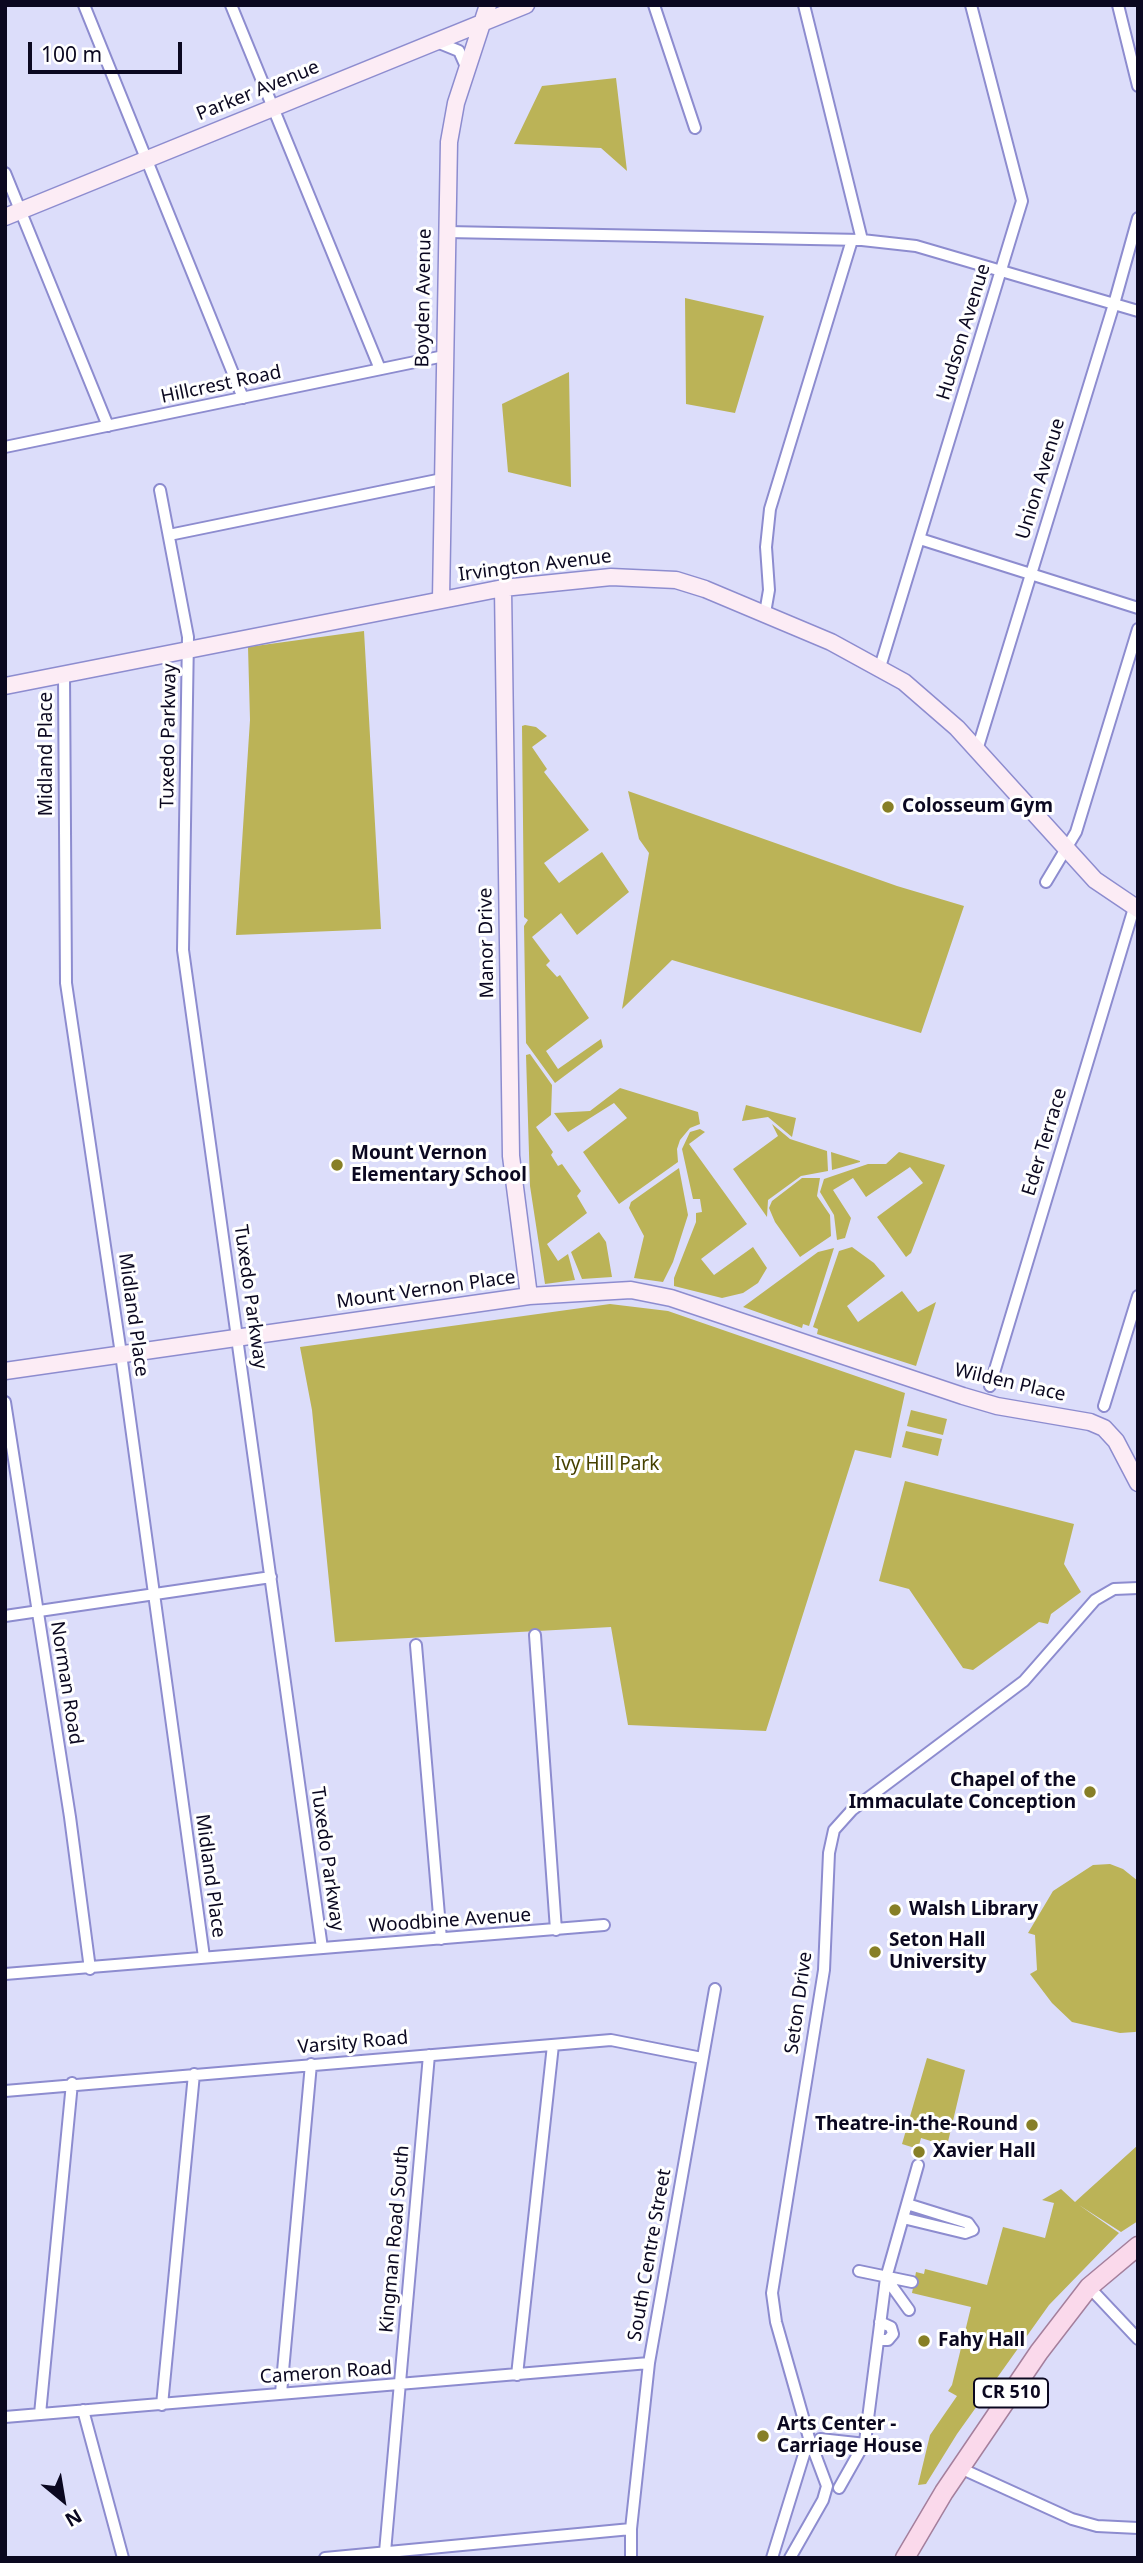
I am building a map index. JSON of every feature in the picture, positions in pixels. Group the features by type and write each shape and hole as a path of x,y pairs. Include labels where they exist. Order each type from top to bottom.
{"main road":[{"name":"CR 510","path":"905,2558 960,2468 1039,2352 1090,2287 1138,2246"}],"street":[{"path":"84,5 243,398"},
{"path":"231,5 380,369"},
{"name":"Boyden Avenue","path":"441,598 451,121 488,5"},
{"name":"Parker Avenue","path":"13,214 527,5"},
{"path":"654,5 695,128"},
{"path":"765,613 769,590 766,547 770,509 857,240 804,5"},
{"name":"Hudson Avenue","path":"880,667 1022,201 971,5"},
{"path":"1118,5 1138,86"},
{"path":"435,41 459,51 467,69"},
{"path":"5,173 13,214 108,426"},
{"name":"Union Avenue","path":"977,750 1115,304 1138,218"},
{"path":"447,232 857,240 916,246 1138,311"},
{"name":"Hillcrest Road","path":"5,447 444,356"},
{"path":"169,535 442,479"},
{"name":"Tuxedo Parkway","path":"160,490 188,649 183,950 322,1948"},
{"path":"920,539 1138,608"},
{"name":"Irvington Avenue","path":"5,687 441,598 503,588 587,578 659,578 692,584 765,613 880,667 937,708 1095,880 1136,909"},
{"name":"Manor Drive","path":"503,588 511,1156 529,1296"},
{"path":"1046,882 1068,850 1076,832 1138,629"},
{"name":"Midland Place","path":"64,675 66,983 121,1354 204,1957"},
{"name":"Eder Terrace","path":"990,1385 1136,909"},
{"name":"Mount Vernon Place","path":"5,1371 529,1296 612,1290 650,1293 845,1356"},
{"path":"1104,1406 1138,1297"},
{"name":"Wilden Place","path":"845,1356 986,1403 1090,1422 1104,1428 1116,1441 1138,1483"},
{"name":"Norman Road","path":"5,1402 71,1817 90,1969"},
{"path":"5,1616 271,1577"},
{"name":"Seton Drive","path":"790,2558 823,2500 827,2486 776,2322 772,2293 824,1970 829,1853 834,1829 852,1810 1024,1681 1103,1594 1114,1589 1138,1588"},
{"path":"535,1635 556,1930"},
{"path":"416,1645 441,1939"},
{"name":"Woodbine Avenue","path":"5,1974 604,1925"},
{"name":"South Centre Street","path":"631,2558 631,2529 649,2363 715,1989"},
{"name":"Varsity Road","path":"5,2091 72,2083 611,2040 702,2058"},
{"path":"517,2375 553,2045"},
{"name":"Kingman Road South","path":"385,2552 429,2055"},
{"path":"281,2393 311,2064"},
{"path":"162,2405 194,2074"},
{"path":"40,2414 72,2083"},
{"path":"839,2488 865,2442 886,2278 919,2165"},
{"path":"903,2218 965,2233 973,2230 968,2223 907,2204"},
{"path":"859,2271 912,2282"},
{"path":"886,2278 909,2310"},
{"path":"1090,2287 1138,2339"},
{"name":"Cameron Road","path":"5,2417 649,2363"},
{"path":"83,2410 123,2558"},
{"path":"772,2558 814,2438 884,2446"},
{"path":"960,2468 1072,2519 1097,2526 1138,2528"},
{"path":"325,2558 631,2529"},
{"path":"456,2545 459,2558"}],"green space":[{"path":"616,78 627,171 601,148 514,144 542,86"},
{"path":"685,298 764,316 735,413 686,404"},
{"path":"569,372 571,487 508,472 502,404"},
{"path":"364,631 381,929 236,935 250,720 248,647"},
{"path":"522,726 536,727 547,736 532,747 547,769 544,772 589,830 544,863 559,883 602,852 629,892 577,935 561,913 532,937 550,961 546,965 557,977 560,975 589,1018 546,1051 558,1069 601,1039 603,1047 555,1083 526,1043 524,926 528,920 524,917"},
{"path":"628,791 897,886 964,906 921,1033 672,960 622,1009 649,853 639,839"},
{"path":"530,1054 552,1085 551,1115 536,1127 553,1152 551,1155 558,1166 562,1164 581,1191 577,1196 587,1213 547,1244 558,1261 568,1254 575,1280 545,1284 530,1186 526,1055"},
{"path":"620,1088 698,1112 700,1124 690,1128 680,1140 677,1149 678,1162 619,1204 583,1152 627,1118 614,1103 568,1132 554,1113 590,1111"},
{"path":"746,1105 796,1118 792,1137 768,1117 742,1121"},
{"path":"772,1124 790,1139 827,1151 828,1171 801,1176 768,1200 767,1217 733,1169 778,1136"},
{"path":"700,1129 705,1132 689,1144 747,1224 701,1259 714,1275 753,1247 767,1268 758,1283 743,1293 722,1298 674,1286 674,1278 696,1222 696,1213 702,1212 700,1199 693,1199 682,1149 690,1132"},
{"path":"831,1152 860,1161 860,1162 832,1170"},
{"path":"899,1152 945,1165 911,1253 906,1257 877,1217 923,1183 910,1167 866,1197 853,1178 833,1190 851,1218 845,1238 837,1240 834,1215 820,1192 824,1179 868,1164 886,1164"},
{"path":"679,1168 688,1215 673,1262 663,1282 634,1278 644,1236 629,1208 631,1202"},
{"path":"802,1178 820,1178 817,1196 830,1215 831,1236 800,1257 775,1222 769,1208 772,1201"},
{"path":"599,1232 606,1242 612,1277 582,1279 571,1252"},
{"path":"852,1247 874,1263 885,1276 847,1306 858,1322 902,1291 918,1312 936,1302 916,1366 817,1334 818,1329 813,1327 839,1251"},
{"path":"834,1248 809,1326 803,1324 802,1328 743,1307 818,1252"},
{"name":"Ivy Hill Park","path":"610,1304 668,1311 905,1393 891,1458 855,1450 766,1731 628,1725 611,1627 335,1642 312,1410 300,1347"},
{"path":"911,1410 947,1419 943,1435 907,1426"},
{"path":"906,1431 942,1439 938,1456 902,1447"},
{"path":"905,1481 1074,1524 1064,1564 1081,1592 1051,1614 1048,1624 1039,1622 973,1670 963,1668 909,1589 879,1581"},
{"path":"1110,1864 1123,1869 1138,1881 1138,2031 1135,2032 1120,2033 1072,2022 1052,2003 1030,1974 1037,1970 1035,1935 1028,1933 1053,1891 1093,1865"},
{"path":"927,2058 965,2070 947,2146 921,2138 918,2149 902,2144"},
{"path":"1138,2145 1138,2221 1121,2232 1079,2205 1119,2233 1049,2305 957,2434 926,2484 918,2485 930,2435 957,2396 948,2391 952,2385 971,2307 912,2293 916,2272 924,2274 925,2269 987,2285 1003,2227 1045,2238 1054,2203 1042,2200 1061,2189 1075,2202"}],"place":[{"name":"Colosseum Gym","path":"888,807"},
{"name":"Mount Vernon Elementary School","path":"337,1165"},
{"name":"Chapel of the Immaculate Conception","path":"1090,1792"},
{"name":"Walsh Library","path":"895,1910"},
{"name":"Seton Hall University","path":"875,1952"},
{"name":"Theatre-in-the-Round","path":"1032,2125"},
{"name":"Xavier Hall","path":"919,2152"},
{"name":"Fahy Hall","path":"924,2341"},
{"name":"Arts Center - Carriage House","path":"763,2436"}]}
